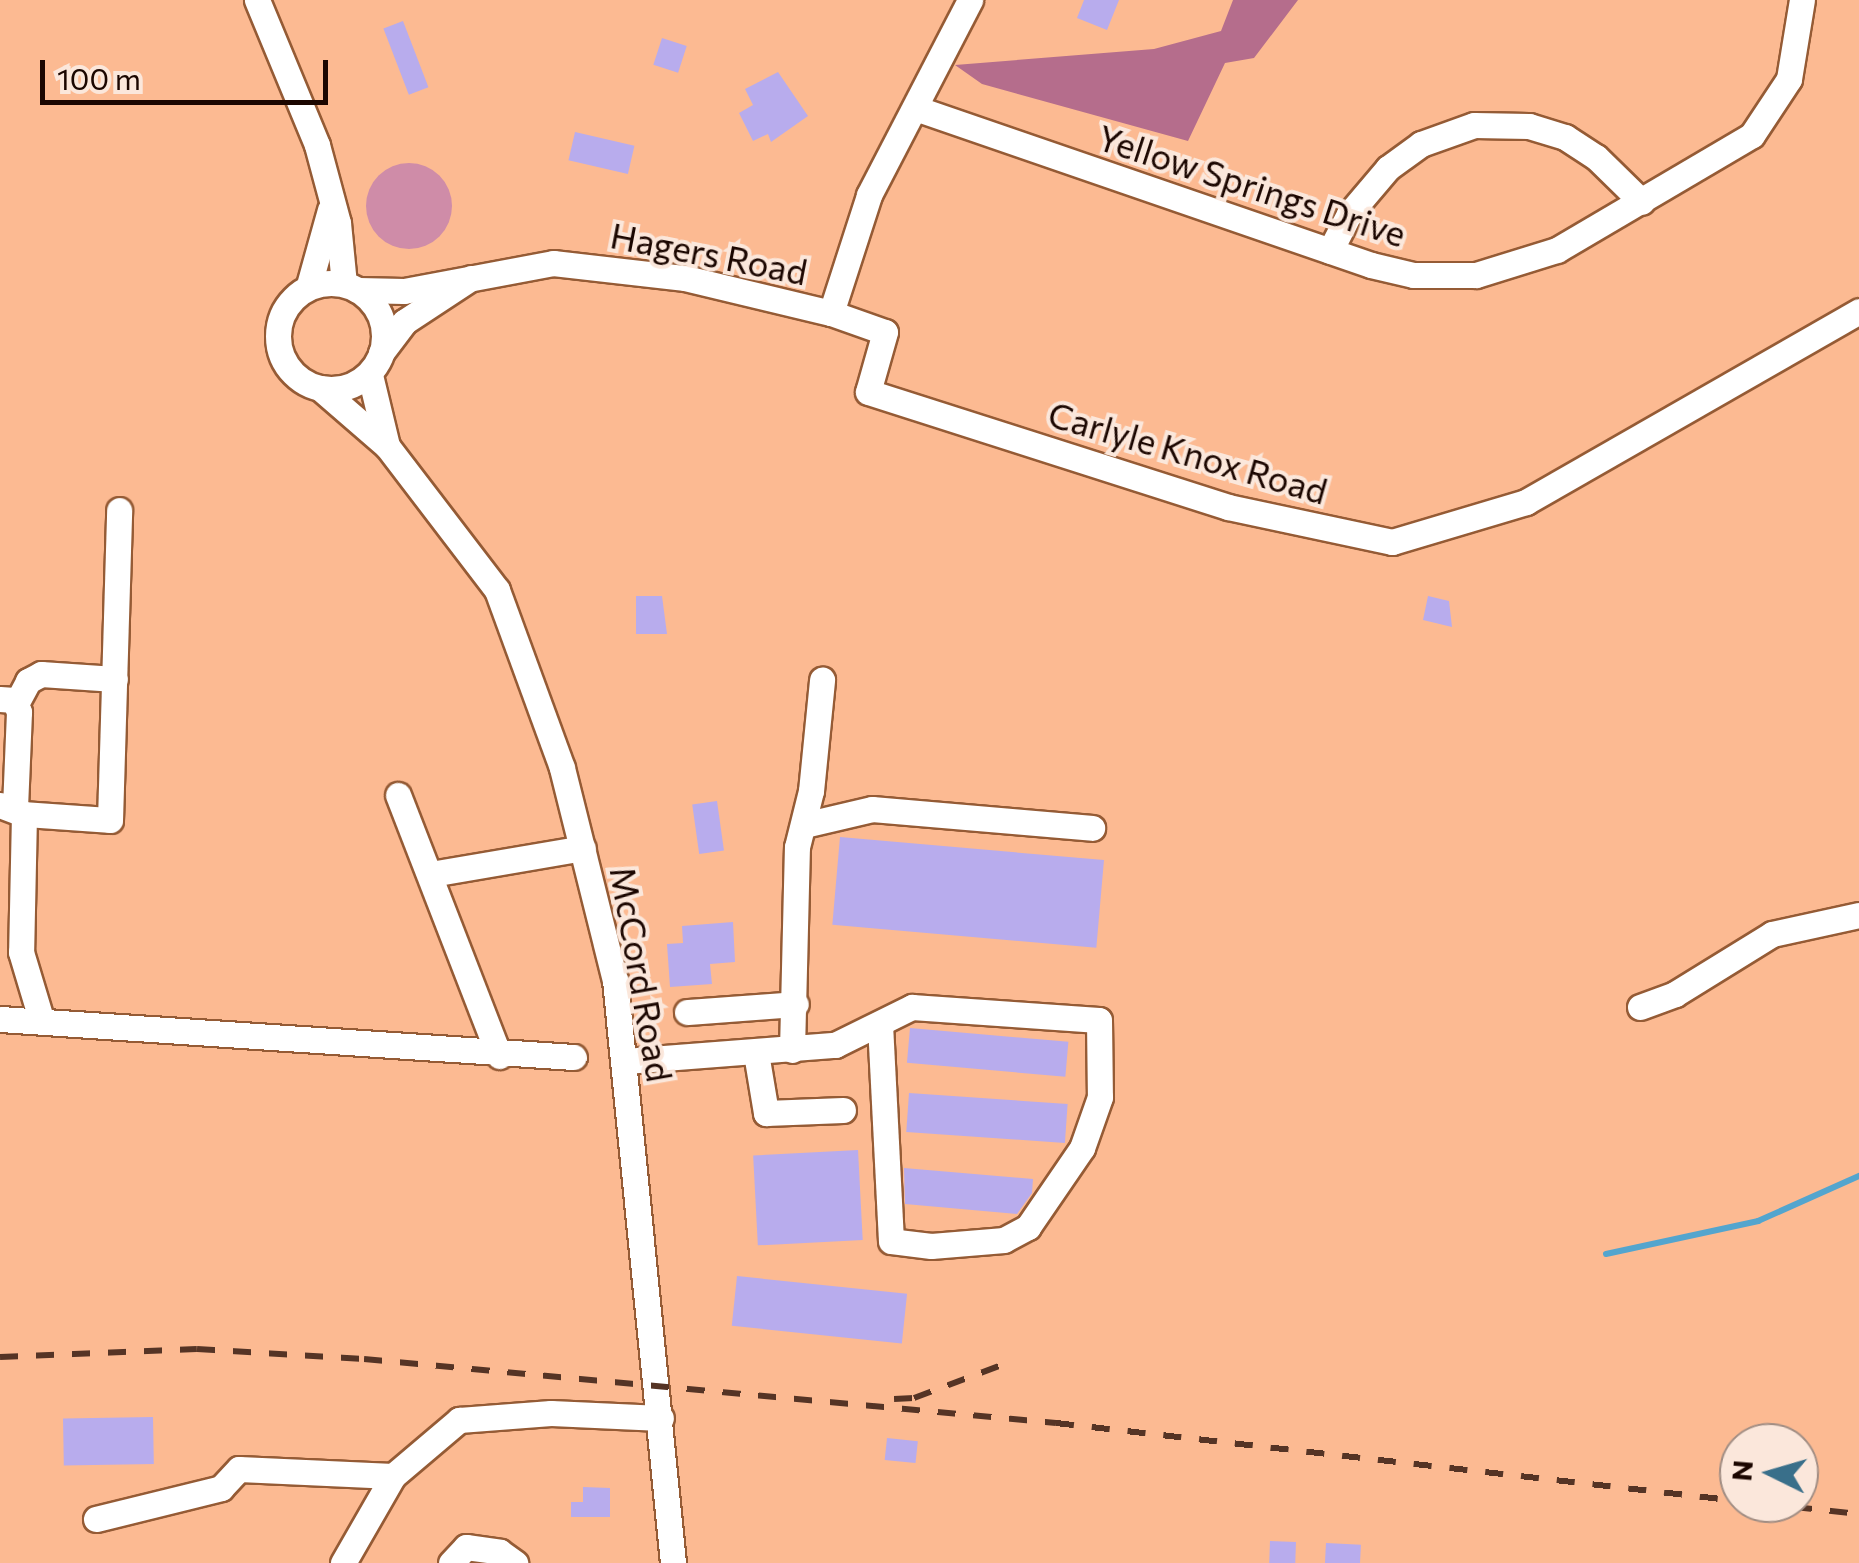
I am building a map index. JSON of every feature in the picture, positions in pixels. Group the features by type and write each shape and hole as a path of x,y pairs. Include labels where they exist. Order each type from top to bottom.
{"street":[{"name":"McCord Road","path":"257,0 317,145 351,287 383,325 375,365 387,446"},
{"name":"Hagers Road","path":"351,287 404,291 553,263 634,271 765,294 831,313 857,222 970,0"},
{"name":"Yellow Springs Drive","path":"914,108 1330,251 1412,274 1487,274 1538,259 1739,146 1764,122 1789,79 1802,0"},
{"path":"1330,251 1354,206 1388,168 1422,144 1474,125 1511,123 1565,137 1596,157 1642,202"},
{"name":"McCord Road","path":"330,210 309,286 283,308 279,346 294,374 320,388 387,446 497,590 562,768 583,848 615,980 673,1563"},
{"name":"Hagers Road","path":"375,365 404,322 471,278"},
{"path":"309,286 351,287"},
{"name":"Carlyle Knox Road","path":"831,313 885,332 868,392 1228,508 1392,542 1526,502 1859,312"},
{"path":"320,388 350,386 375,365"},
{"path":"13,808 110,820 120,510"},
{"path":"42,1022 21,952 8,701 41,674 115,679"},
{"path":"792,1050 797,847 804,825 822,680"},
{"path":"398,795 418,855 432,874 499,1056"},
{"path":"804,825 872,810 1092,828"},
{"path":"432,874 583,848"},
{"path":"1640,1006 1675,994 1772,934 1859,915"},
{"path":"687,1012 796,1004"},
{"path":"625,1061 659,1054 756,1053 836,1046 912,1007 1099,1020 1100,1097 1082,1148 1028,1226 1004,1240 931,1246 891,1241 880,1024"},
{"path":"0,1020 499,1056 574,1057"},
{"path":"756,1053 766,1113 843,1110"},
{"path":"342,1563 394,1476 459,1420 551,1413 661,1418"},
{"path":"96,1519 221,1488 239,1469 394,1476"},
{"path":"450,1563 466,1548 500,1552 515,1563"}],"shaded area":[{"path":"1233,0 1298,0 1254,58 1225,63 1188,141 982,84 955,65 1154,49 1221,31"},
{"path":"409,163 439,176 452,206 439,236 409,249 379,236 366,206 379,176"}],"building":[{"path":"1084,0 1119,0 1107,30 1077,18"},
{"path":"403,21 428,87 409,95 383,29"},
{"path":"662,38 687,46 678,73 653,65"},
{"path":"778,72 808,116 771,142 768,134 753,141 739,113 753,105 745,89"},
{"path":"575,132 634,146 628,174 568,160"},
{"path":"636,596 662,596 667,634 636,634"},
{"path":"1428,596 1449,601 1452,627 1423,620"},
{"path":"717,801 724,851 699,854 692,804"},
{"path":"840,837 1104,860 1096,948 832,925"},
{"path":"733,922 735,962 710,964 712,984 670,987 667,944 683,943 682,926"},
{"path":"910,1028 1068,1042 1065,1077 907,1063"},
{"path":"909,1093 1068,1104 1065,1143 906,1132"},
{"path":"858,1150 863,1240 758,1245 753,1155"},
{"path":"904,1168 1033,1179 1032,1193 1017,1214 905,1204"},
{"path":"737,1276 907,1294 902,1344 732,1326"},
{"path":"153,1417 154,1464 64,1466 63,1419"},
{"path":"887,1438 918,1441 916,1463 885,1460"},
{"path":"583,1487 610,1488 610,1517 571,1517 571,1502 583,1502"},
{"path":"1270,1541 1296,1542 1295,1563 1269,1563"},
{"path":"1326,1543 1361,1545 1360,1563 1325,1563"}],"waterway":[{"path":"1606,1254 1758,1221 1859,1176"}],"railway":[{"path":"0,1357 197,1349 364,1359 1056,1423 1719,1499"},
{"path":"894,1399 914,1398 1002,1365"},
{"path":"1819,1510 1859,1514"}]}
